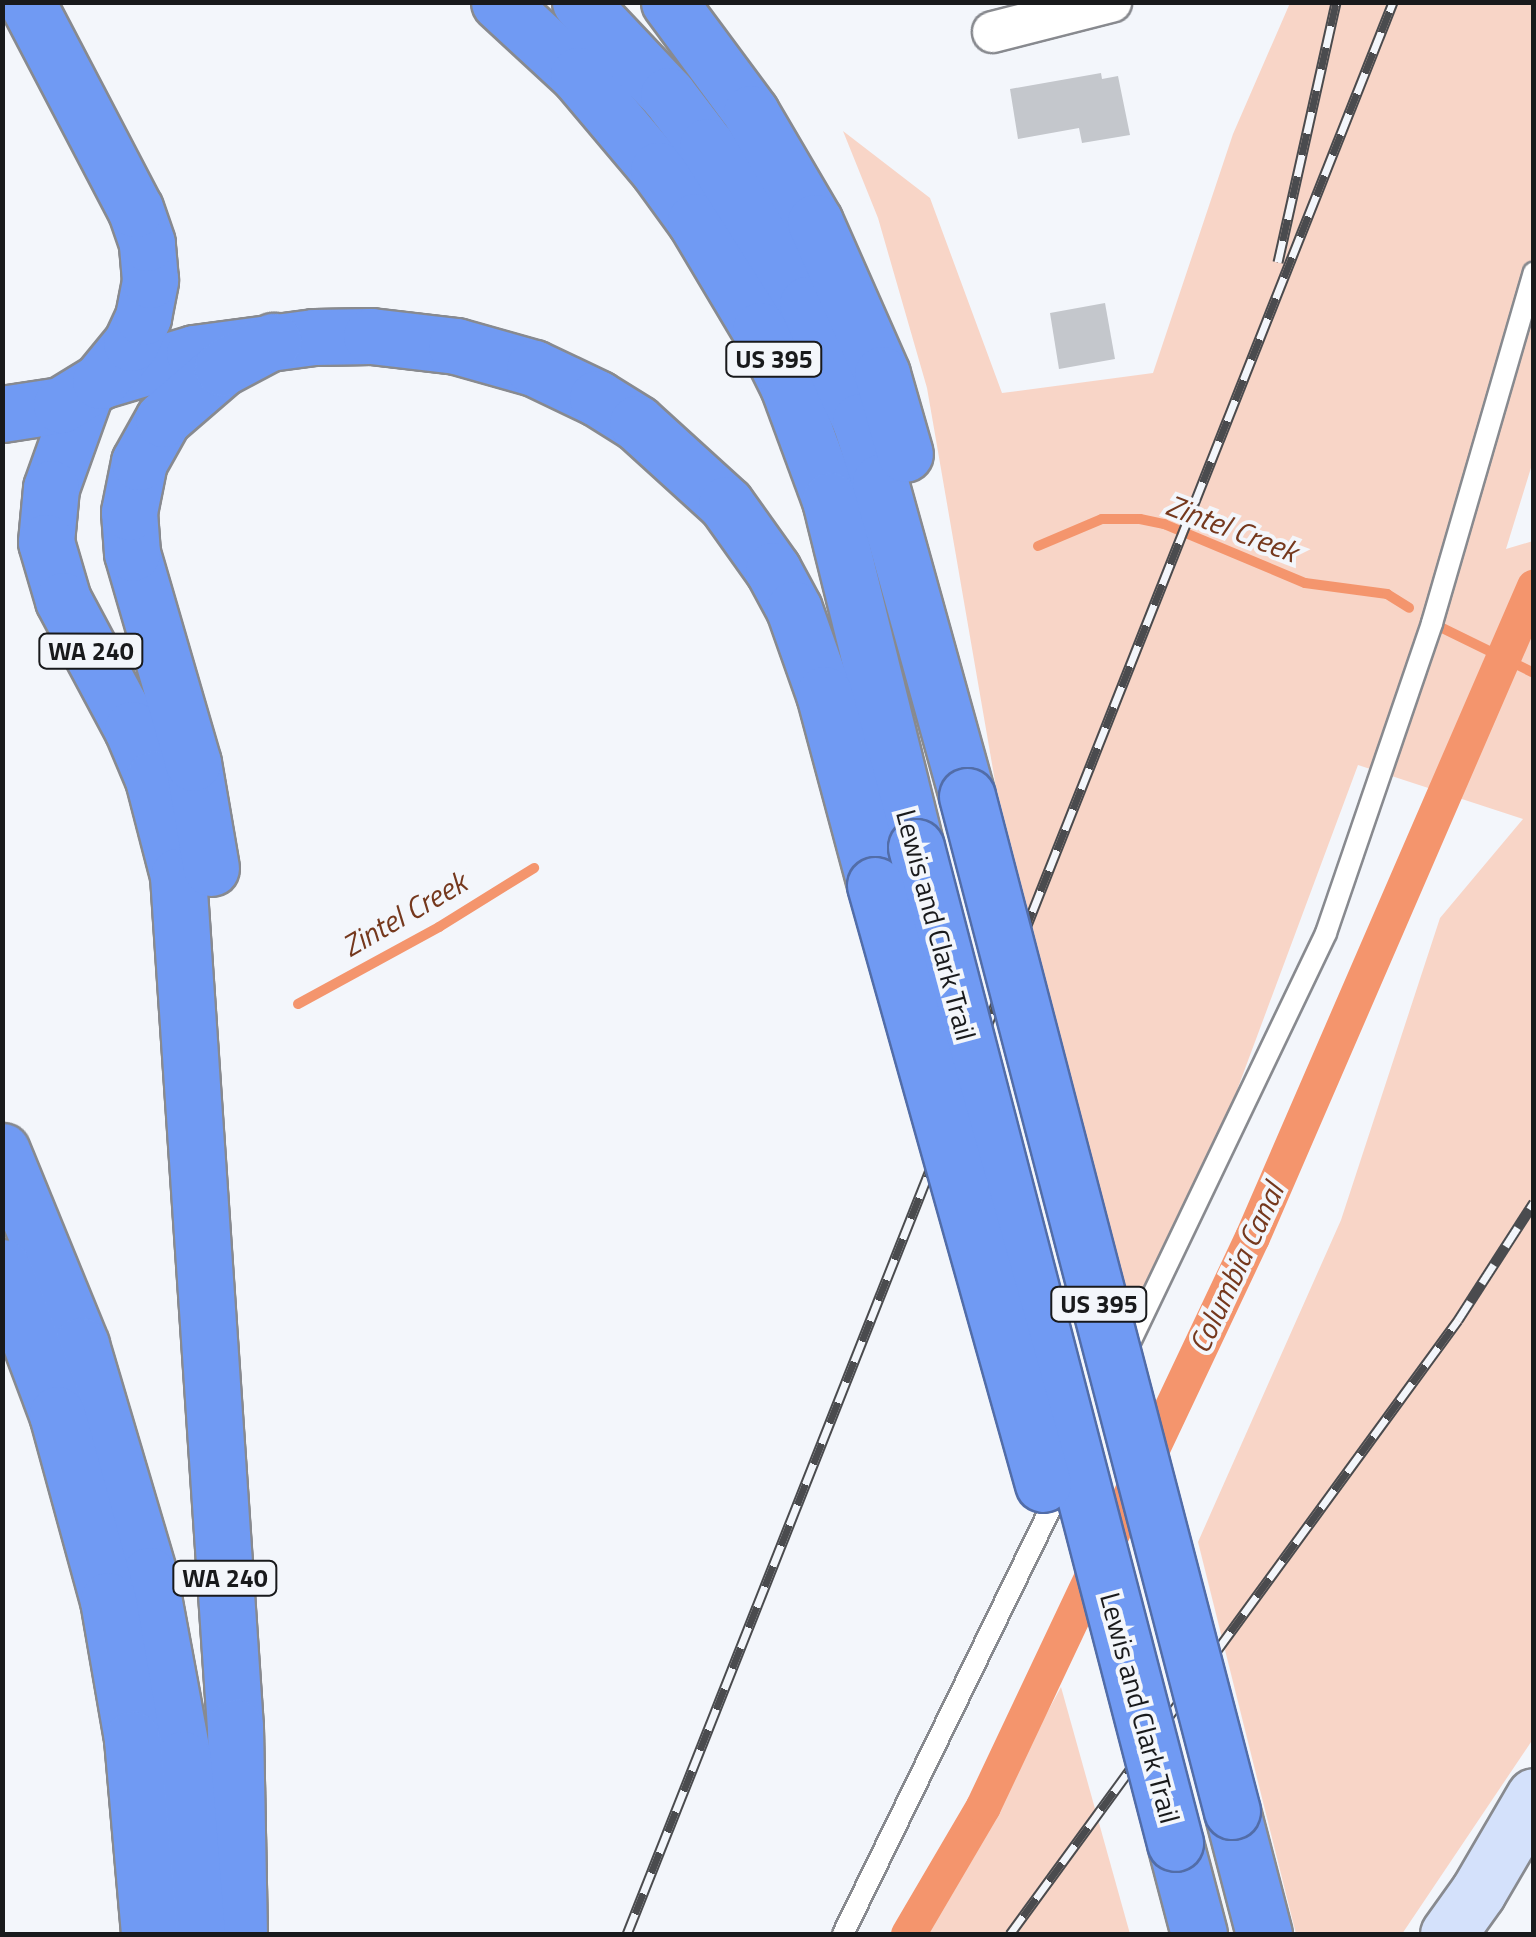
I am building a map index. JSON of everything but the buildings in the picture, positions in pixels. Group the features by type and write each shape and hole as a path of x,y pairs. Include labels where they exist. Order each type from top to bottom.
{"highway":[{"name":"WA 240","path":"2,414 42,411 93,386 119,362 143,317 150,262 135,209 27,2"},
{"name":"Lewis and Clark Trail","path":"499,2 578,75 658,170 729,274 767,344 830,500 916,847 1199,1934"},
{"name":"US 395","path":"580,2 668,96 707,146 807,304 860,421 967,796 1264,1934"},
{"path":"669,2 714,58 785,168 837,266 882,374 918,514 967,796"},
{"path":"93,386 194,353 272,341 371,336 496,356 597,398 637,423 698,474 750,534 794,609 824,694 1072,1587 1108,1688 1175,1843"},
{"path":"212,1371 215,907 210,852 193,763 132,553 128,512 138,462 163,419 222,368 272,341"},
{"name":"WA 240","path":"93,386 51,488 46,542 55,580 132,729 172,841 182,910 236,1746 238,1934"},
{"path":"2,1151 82,1345 149,1576 183,1759 197,1934"},
{"path":"2,1267 57,1414 108,1600 132,1739 148,1934"}],"street":[{"path":"993,32 1058,11 1111,2"},
{"path":"1448,1934 1478,1892 1534,1796"}],"lane":[{"path":"1104,1397 1326,933 1432,623 1534,273"},
{"path":"843,1934 1087,1432"}],"shaded area":[{"path":"1290,3 1533,3 1534,458 1506,549 1533,541 1533,1739 1402,1934 1296,1934 1198,1542 1341,1220 1440,918 1523,819 1358,765 1214,1152 1132,1311 996,787 927,388 878,218 843,131 930,198 1002,393 1153,373 1233,134"},
{"path":"1061,1687 1130,1934 927,1934"}],"waterway":[{"name":"Zintel Creek","path":"1038,546 1102,519 1140,519 1164,524 1305,583 1387,594 1409,608"},
{"name":"Columbia Canal","path":"908,1934 983,1806 1252,1237 1534,586"},
{"name":"Zintel Creek","path":"1432,623 1534,673"},
{"name":"Zintel Creek","path":"298,1004 439,927 534,868"}],"railway":[{"path":"1278,262 1336,2"},
{"path":"627,1934 1393,2"},
{"path":"1010,1934 1458,1320 1534,1202"}]}
